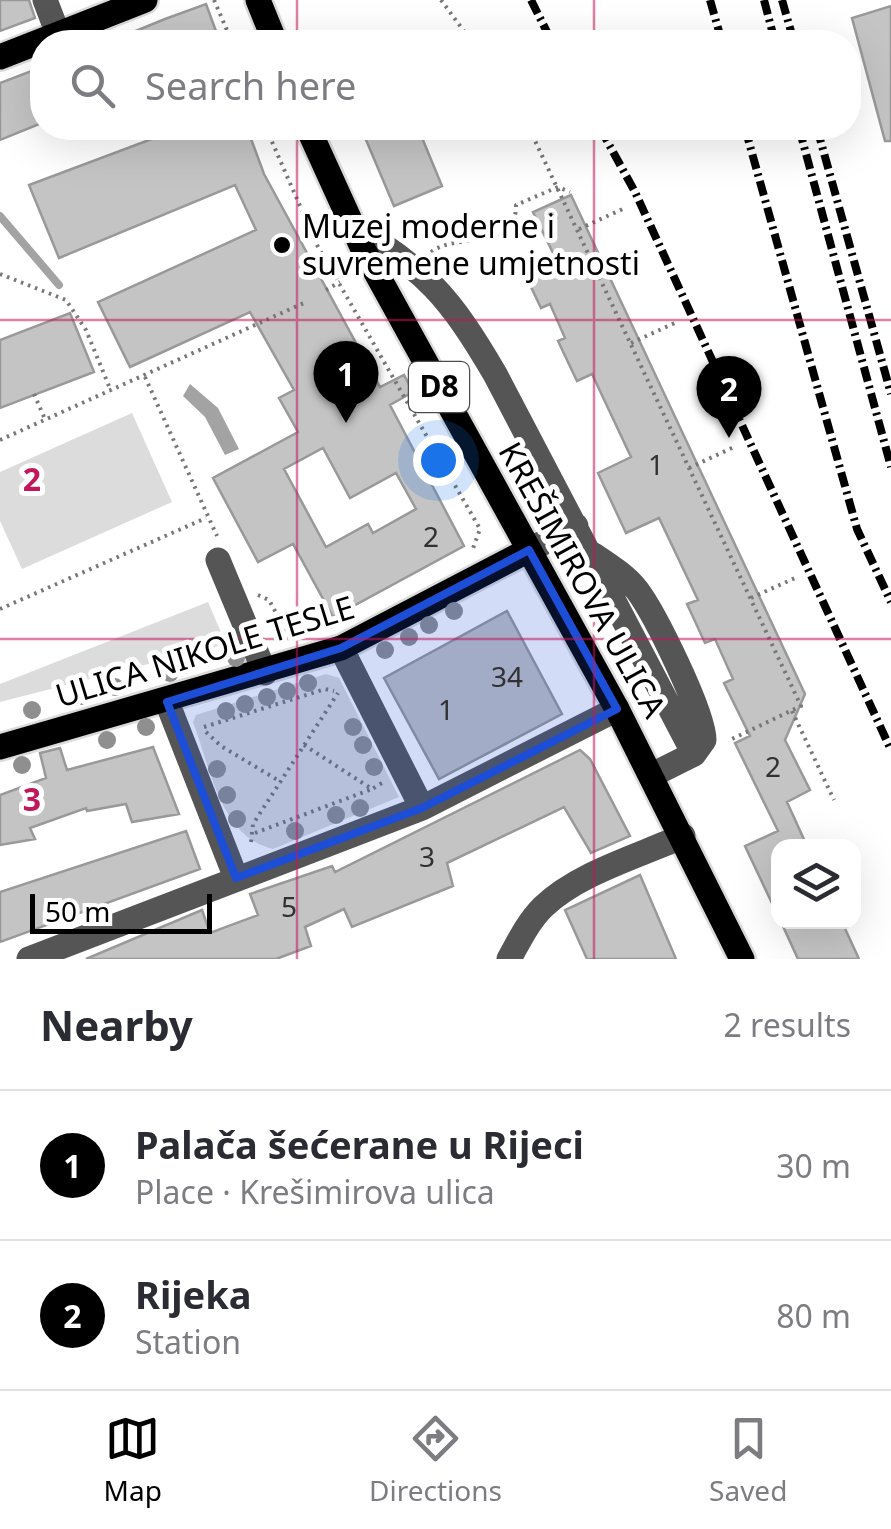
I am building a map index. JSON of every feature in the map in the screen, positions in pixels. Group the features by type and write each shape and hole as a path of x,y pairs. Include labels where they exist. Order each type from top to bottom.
{"main road":[{"path":"68,30 145,0"},
{"path":"258,0 270,30"},
{"path":"0,57 30,45"},
{"name":"KREŠIMIROVA ULICA","path":"313,140 350,224 617,709 742,959"},
{"name":"ULICA NIKOLE TESLE","path":"0,747 167,702 341,648 529,550"}],"street":[{"path":"46,0 57,30"},
{"path":"350,224 421,270 453,305 576,526 697,750 652,775"},
{"path":"529,550 576,526"},
{"path":"221,553 265,672"},
{"path":"341,648 422,808"},
{"path":"167,702 236,878"},
{"path":"34,958 422,808 617,709"},
{"path":"509,959 546,903 579,883 683,836"}],"path":[{"path":"214,0 227,30"},
{"path":"441,0 463,30"},
{"path":"271,140 316,245 480,529 479,541 465,557"},
{"path":"535,140 801,706 732,739"},
{"path":"431,252 443,242 484,240 510,228 516,218 516,204 558,187 570,192"},
{"path":"577,229 625,208"},
{"path":"0,274 66,300 86,330 112,390"},
{"path":"326,290 340,282"},
{"path":"0,440 306,302"},
{"path":"630,343 677,322"},
{"path":"145,377 221,553"},
{"path":"34,394 45,418"},
{"path":"689,468 734,447"},
{"path":"0,609 208,518"},
{"path":"751,598 795,578"},
{"path":"246,589 268,600 290,638"},
{"path":"251,842 252,824 337,694 348,687"},
{"path":"281,782 221,746 200,726 325,689 337,694 346,711"},
{"path":"792,711 834,800"},
{"path":"304,744 372,790"},
{"path":"254,833 382,786 382,779"}],"highlighted area":[{"path":"529,550 617,709 422,808 236,878 167,702 341,648"}],"shaded area":[{"path":"190,384 218,408 239,449 225,455 205,417 183,396"},
{"path":"132,413 172,502 22,569 0,521 0,472"},
{"path":"208,602 226,644 0,702 0,684"},
{"path":"326,674 339,678 399,797 273,849 255,842 229,815 193,722 196,715"}],"building":[{"path":"0,0 29,0 35,18 0,31"},
{"path":"206,4 216,30 138,30"},
{"path":"891,6 891,141 885,141 861,52 861,30 855,30 852,18"},
{"path":"30,72 30,128 0,140 0,83"},
{"path":"149,140 251,140 264,174 380,387 404,375 413,392 390,405 464,546 333,617 293,544 258,562 213,478 298,432 279,398 294,390 250,312 130,367 98,302 256,230 235,185 59,258 29,185","holes":["323,448 350,498 396,473 416,509 373,533 368,524 326,547 284,469"]},
{"path":"366,140 423,140 442,186 394,206"},
{"path":"571,195 805,694 785,740 810,790 787,802 804,839 771,839 771,901 745,846 778,831 735,743 750,736 724,683 733,679 715,639 705,643 687,604 698,600 659,518 626,533 598,473 631,457 592,374 577,381 558,341 565,338 550,304 541,308 523,270 554,255 533,212"},
{"path":"70,313 94,372 0,408 0,340"},
{"path":"507,611 562,714 439,779 384,678"},
{"path":"153,747 179,814 132,822 126,804 87,811 86,808 30,828 35,839 0,845 0,795 46,778 40,753 60,748 67,770"},
{"path":"580,750 590,759 630,836 591,853 564,807 447,863 453,886 352,927 344,909 305,927 311,946 276,959 86,959 202,910 210,933 258,915 250,894 332,866 335,872"},
{"path":"186,831 200,869 0,942 0,892"},
{"path":"640,875 676,959 587,959 565,910"},
{"path":"784,929 845,929 859,959 798,959"}],"waterway":[{"path":"0,216 59,285"}],"railway":[{"path":"531,0 546,30"},
{"path":"710,0 719,30"},
{"path":"764,0 772,30"},
{"path":"782,0 791,30"},
{"path":"607,140 635,192 891,750"},
{"path":"748,140 857,529 891,602"},
{"path":"802,140 891,467"},
{"path":"820,140 891,394"}],"place":[{"name":"Muzej moderne i suvremene umjetnosti","path":"282,245"},
{"name":"Palača šećerane u Rijeci","path":"346,423"},
{"name":"Rijeka","path":"729,438"}]}
